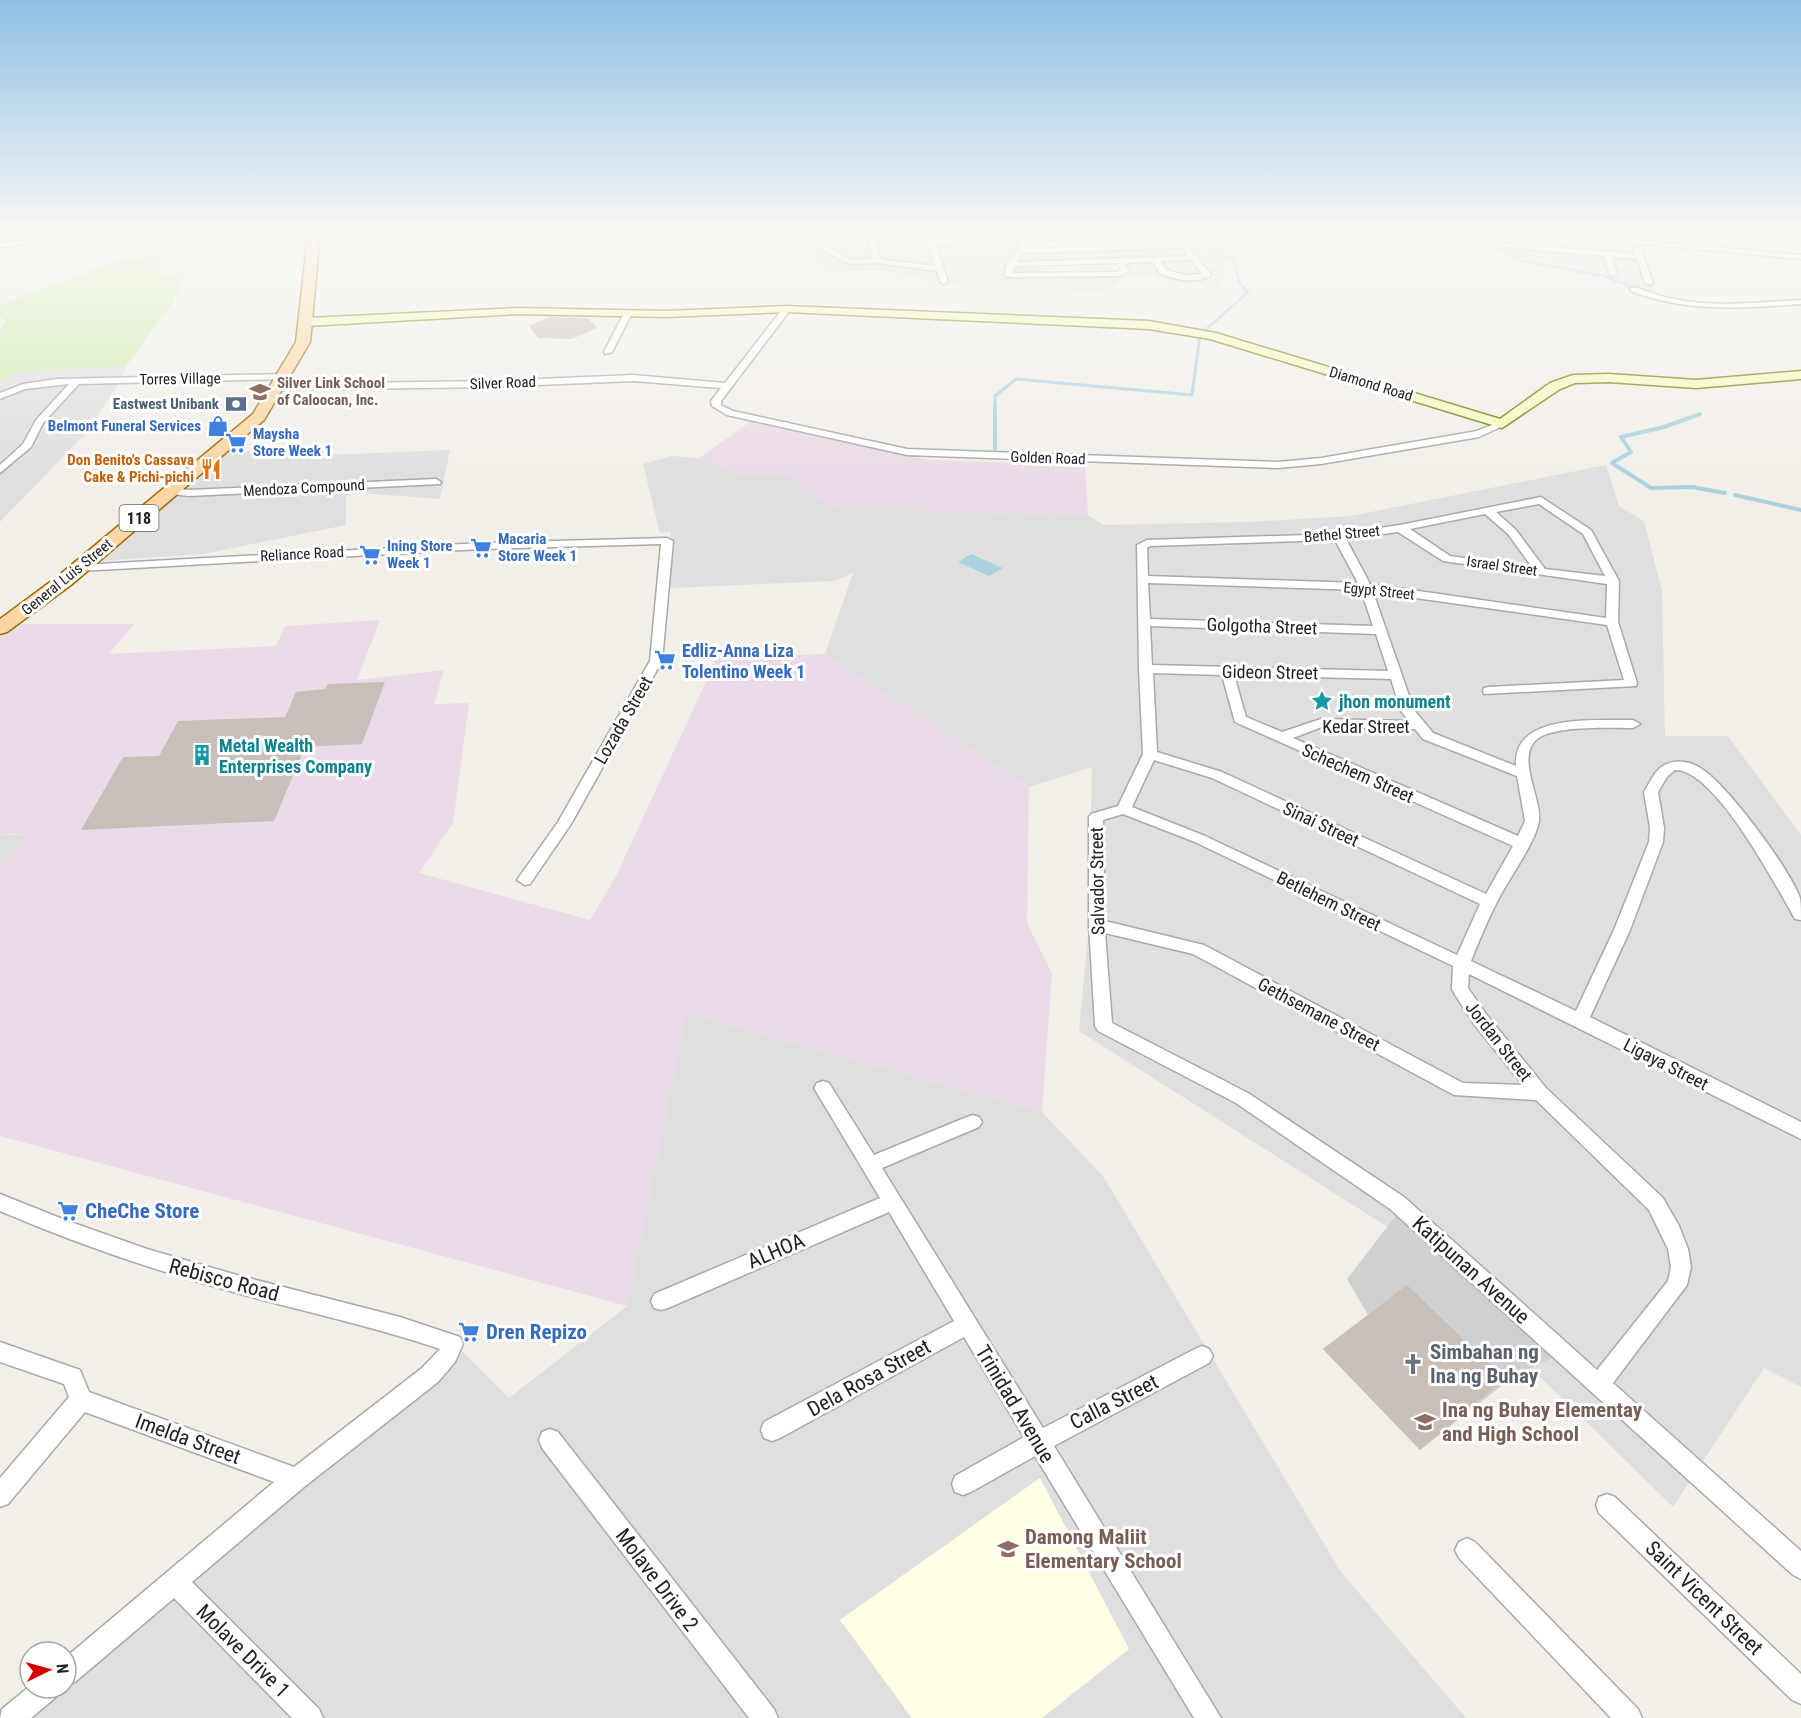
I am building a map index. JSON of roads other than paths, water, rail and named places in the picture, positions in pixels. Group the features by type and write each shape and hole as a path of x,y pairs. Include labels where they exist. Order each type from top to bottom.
{"main road":[{"name":"General Luis Street","path":"0,628 80,568 259,417 303,342 308,315"},
{"name":"Diamond Road","path":"307,322 438,315"},
{"name":"Diamond Road","path":"927,315 1149,325 1202,333 1502,424"},
{"path":"1502,424 1555,386 1573,380 1609,378 1696,384 1801,375"}],"street":[{"path":"608,352 627,315"},
{"name":"Golden Road","path":"782,315 716,401 717,406 730,413 919,452 1278,465 1321,461 1479,434 1502,424"},
{"name":"Silver Road","path":"281,382 492,384 633,378 727,386"},
{"path":"0,470 27,445 39,422 76,381"},
{"name":"Torres Village","path":"0,396 42,383 76,381 281,382"},
{"name":"Mendoza Compound","path":"172,491 436,482"},
{"name":"Bethel Street","path":"1141,547 1147,543 1339,537 1400,528 1540,500 1587,532 1613,581"},
{"path":"1488,511 1512,532 1542,572"},
{"name":"Israel Street","path":"1400,528 1447,558 1613,581"},
{"path":"1339,537 1366,587 1408,711 1428,736 1524,774"},
{"name":"Reliance Road","path":"80,568 482,546 667,541"},
{"name":"Lozada Street","path":"525,880 564,824 657,661 667,541"},
{"name":"Salvador Street","path":"1104,1026 1097,925 1096,817 1124,809 1150,754 1141,547"},
{"name":"Egypt Street","path":"1144,579 1366,587 1612,622"},
{"path":"1488,690 1631,683 1612,622 1613,581"},
{"name":"Golgotha Street","path":"1145,622 1379,630"},
{"name":"Gideon Street","path":"1145,669 1394,675"},
{"name":"Schechem Street","path":"1227,671 1240,719 1522,844"},
{"name":"Kedar Street","path":"1279,738 1321,723 1419,725"},
{"name":"Jordan Street","path":"1599,1384 1677,1285 1681,1267 1678,1250 1672,1232 1656,1204 1540,1093 1480,1019 1460,989 1461,964 1489,902 1522,844 1532,821 1524,774 1523,748 1532,736 1569,725 1633,724"},
{"name":"Sinai Street","path":"1150,754 1217,775 1489,902"},
{"path":"1580,1020 1622,930 1656,842 1657,828 1651,792 1671,766 1691,768 1707,779 1767,857 1801,915"},
{"name":"Betlehem Street","path":"1124,809 1200,839 1531,997"},
{"name":"Gethsemane Street","path":"1097,925 1198,949 1460,1090 1540,1093"},
{"name":"Ligaya Street","path":"1531,997 1801,1131"},
{"name":"Katipunan Avenue","path":"1104,1026 1242,1098 1397,1203 1801,1567"},
{"name":"Trinidad Avenue","path":"823,1088 1208,1718"},
{"path":"869,1165 973,1122"},
{"name":"Rebisco Road","path":"0,1202 39,1219 160,1262 377,1319 453,1344 448,1355 430,1374 296,1479"},
{"name":"ALHOA","path":"661,1301 892,1202"},
{"name":"Dela Rosa Street","path":"772,1430 966,1325"},
{"path":"0,1352 72,1377 81,1400 0,1496"},
{"name":"Calla Street","path":"963,1484 1202,1356"},
{"name":"Imelda Street","path":"81,1400 296,1479"},
{"name":"Molave Drive 2","path":"550,1440 765,1718"},
{"path":"78,1663 176,1583 296,1479"},
{"name":"Saint Vicent Street","path":"1607,1505 1801,1691"},
{"path":"1467,1550 1629,1718"},
{"name":"Molave Drive 1","path":"176,1583 310,1718"},
{"path":"11,1718 33,1700"}],"water":[{"path":"971,554 1003,568 989,576 958,562"}],"waterway":[{"path":"995,449 995,396 1016,379 1192,395 1200,335 1222,315"},
{"path":"1700,414 1664,427 1621,437 1631,452 1612,463 1651,488 1692,487 1725,493"},
{"path":"1735,495 1801,510"}],"place":[{"name":"Silver Link School of Caloocan, Inc.","path":"260,392"},
{"name":"Eastwest Unibank","path":"236,404"},
{"name":"Belmont Funeral Services","path":"218,426"},
{"name":"Maysha Store Week 1","path":"236,443"},
{"name":"Don Benito's Cassava Cake & Pichi-pichi","path":"211,469"},
{"name":"Macaria Store Week 1","path":"481,548"},
{"name":"Ining Store Week 1","path":"370,555"},
{"name":"Edliz-Anna Liza Tolentino Week 1","path":"665,660"},
{"name":"jhon monument","path":"1322,701"},
{"name":"Metal Wealth Enterprises Company","path":"202,755"},
{"name":"CheChe Store","path":"68,1211"},
{"name":"Dren Repizo","path":"469,1332"},
{"name":"Simbahan ng Ina ng Buhay","path":"1413,1364"},
{"name":"Ina ng Buhay Elementay and High School","path":"1425,1422"},
{"name":"Damong Maliit Elementary School","path":"1008,1549"}]}
